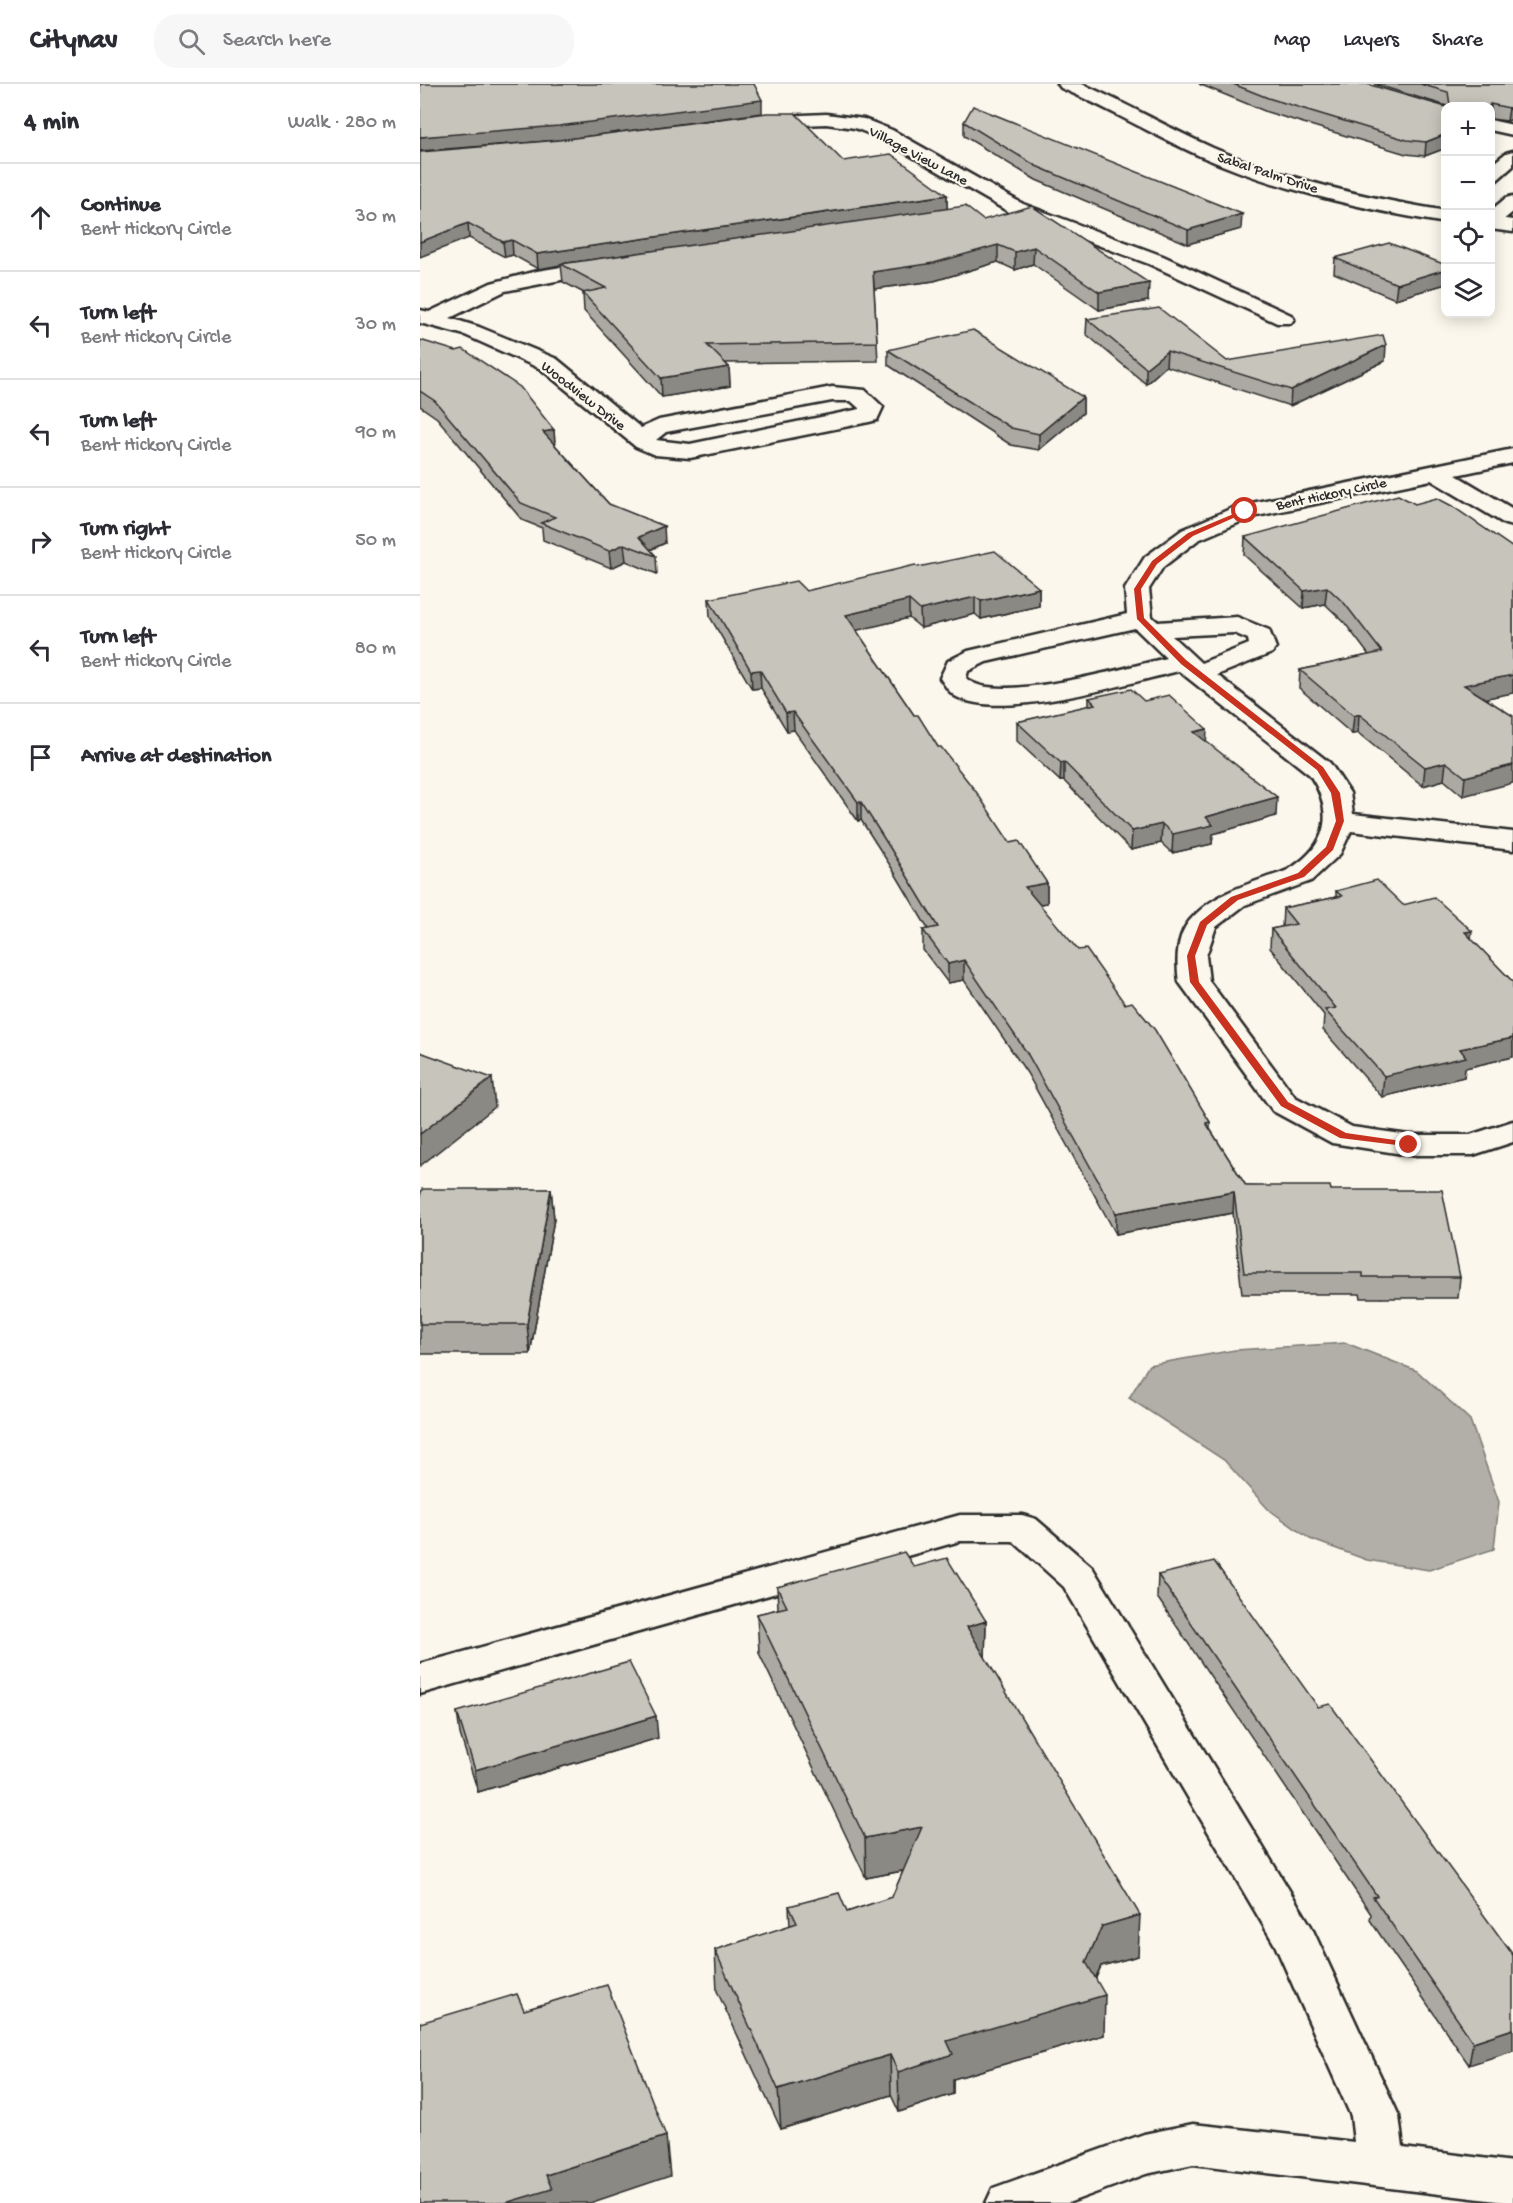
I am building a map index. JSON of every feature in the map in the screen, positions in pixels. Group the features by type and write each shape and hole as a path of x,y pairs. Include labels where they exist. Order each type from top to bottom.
{"street":[{"name":"Sabal Palm Drive","path":"1067,84 1206,151 1250,169 1399,209 1441,216"},
{"name":"Village View Lane","path":"732,125 804,119 858,123 886,134 1017,208 1156,260 1284,319"},
{"path":"1495,126 1513,130"},
{"path":"1495,173 1513,157"},
{"path":"1495,218 1513,202"},
{"path":"981,213 1017,208"},
{"path":"1495,223 1513,226"},
{"path":"425,317 498,287 537,277 627,263"},
{"name":"Woodview Drive","path":"425,317 506,344 549,364 644,442"},
{"path":"832,394 858,395 872,407 869,416 690,451 655,448 644,442 648,433 659,427 832,394"},
{"name":"Bent Hickory Circle","path":"1146,624 1137,589 1154,562 1190,535 1245,511 1513,456"},
{"path":"1433,471 1513,519"},
{"path":"1146,624 1191,668 1320,769 1336,793 1340,821 1330,848 1301,875 1234,898 1203,923 1191,956 1194,982 1284,1104 1344,1136 1409,1145 1473,1145 1513,1131"},
{"path":"1146,624 1237,625 1260,635 1263,648 1191,668 1022,696 987,696 964,690 953,678 957,667 976,656 1146,624"},
{"path":"1340,821 1513,841"},
{"path":"420,1679 960,1528 1022,1528 1078,1577 1294,1939 1375,2116 1381,2166"},
{"path":"1010,2203 1144,2154 1193,2144 1513,2184"}],"shaded area":[{"path":"1346,1343 1417,1371 1470,1420 1499,1502 1494,1549 1429,1570 1367,1560 1310,1539 1268,1509 1224,1460 1129,1398 1149,1365 1235,1350"}],"building":[{"path":"420,84 754,84 762,100 559,126 420,137"},
{"path":"1233,84 1367,84 1441,106 1441,136 1426,142 1407,140 1268,98"},
{"path":"1420,84 1513,84 1513,106 1509,108 1495,105 1495,102 1450,102 1448,92"},
{"path":"973,106 1242,214 1188,230 1036,166 964,122"},
{"path":"767,113 795,113 843,161 891,154 947,195 537,254 512,240 503,242 468,223 420,242 420,152 559,140"},
{"path":"965,206 983,220 1032,206 1149,283 1099,292 1034,247 1015,252 998,245 934,263 873,272 877,342 707,345 729,367 661,378 583,293 606,288 561,264"},
{"path":"1389,243 1441,263 1441,271 1397,284 1335,258"},
{"path":"1159,308 1227,361 1383,335 1386,345 1291,390 1167,351 1146,368 1087,319"},
{"path":"973,330 1083,397 1039,434 1011,428 888,350"},
{"path":"420,340 456,351 463,349 520,387 554,430 543,432 609,504 664,526 639,537 656,556 624,544 609,551 541,523 555,517 521,503 435,401 420,391"},
{"path":"1398,495 1415,504 1437,498 1513,548 1513,675 1464,685 1513,716 1513,765 1465,777 1446,762 1425,767 1359,714 1354,716 1300,670 1382,652 1345,604 1327,587 1304,591 1245,537"},
{"path":"995,551 1039,588 981,601 975,597 920,610 909,600 846,615 914,715 918,715 938,747 941,747 977,793 1010,843 1019,841 1047,883 1025,887 1078,950 1086,949 1125,1004 1132,1002 1155,1030 1210,1122 1206,1123 1246,1186 1330,1186 1331,1190 1442,1190 1460,1277 1363,1277 1363,1273 1244,1273 1234,1192 1116,1213 1027,1053 964,960 948,964 923,930 938,927 861,802 858,802 793,712 786,713 760,670 751,671 709,599 796,581 806,591 915,565 918,567"},
{"path":"1131,689 1144,701 1169,695 1207,729 1194,732 1277,797 1206,817 1213,825 1173,834 1162,824 1132,831 1064,762 1061,763 1017,722 1095,704 1089,698"},
{"path":"1377,880 1403,905 1434,897 1472,931 1465,932 1513,982 1513,1038 1460,1049 1466,1057 1384,1076 1325,1010 1336,1008 1271,929 1296,924 1283,908 1342,896 1336,891"},
{"path":"420,1052 492,1078 420,1134"},
{"path":"422,1189 551,1189 527,1324 420,1324 420,1196"},
{"path":"904,1552 914,1567 947,1558 986,1621 967,1627 1140,1915 1102,1926 1086,1962 1105,1995 947,2041 953,2054 898,2072 890,2055 778,2089 715,1950 797,1923 789,1906 839,1893 847,1912 892,1897 922,1827 865,1838 757,1614 787,1607 777,1587"},
{"path":"1214,1561 1318,1707 1330,1704 1513,1955 1513,2029 1473,2042 1373,1897 1377,1896 1158,1575"},
{"path":"629,1662 656,1716 475,1770 457,1712"},
{"path":"607,1985 666,2136 546,2175 552,2189 505,2203 420,2203 420,2023 517,1994 524,2010"}],"route":[{"path":"1245,511 1190,535 1154,562 1137,589 1140,619 1184,662 1320,769 1336,793 1340,821 1330,848 1301,875 1234,898 1203,923 1191,956 1194,982 1284,1104 1344,1136 1409,1145"}]}
